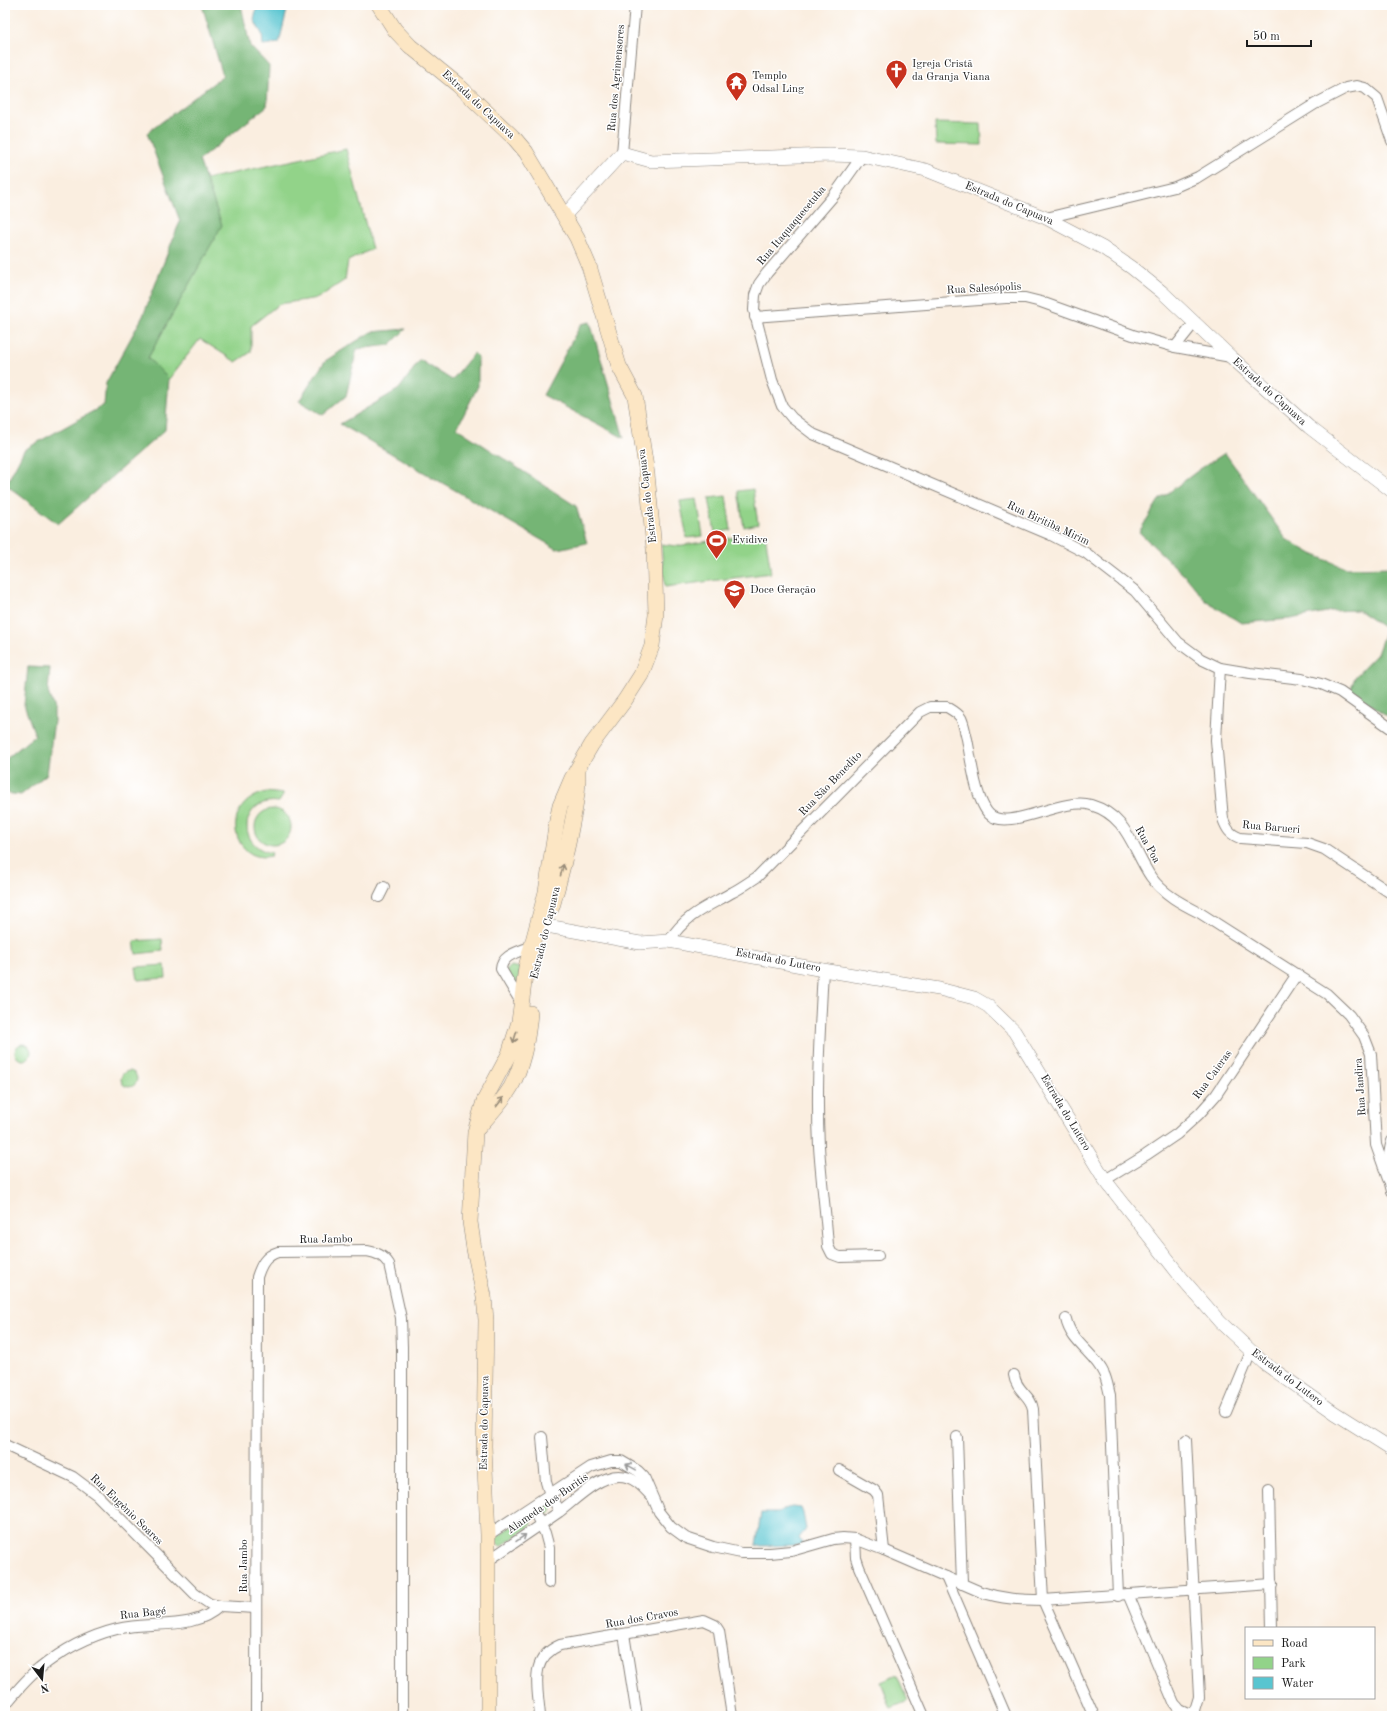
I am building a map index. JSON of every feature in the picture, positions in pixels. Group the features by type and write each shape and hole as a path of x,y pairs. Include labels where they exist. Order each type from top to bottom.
{"main road":[{"name":"Estrada do Capuava","path":"379,5 394,30 410,46 458,85 515,139 526,152 577,238 589,266 618,366 636,396 647,474 654,549 656,615 652,646 641,676 592,744 567,788 558,814 546,892 530,947 522,1004 515,1038 502,1068 484,1101 475,1132 470,1222 484,1296 486,1320 484,1446 488,1535 488,1716"},
{"name":"Estrada do Capuava","path":"475,1132 500,1102 516,1076 526,1043 536,964 565,859 579,785 578,769"},
{"path":"558,814 566,813 573,817"},
{"path":"502,1068 505,1076 516,1076"}],"street":[{"name":"Rua dos Agrimensores","path":"622,153 635,5"},
{"path":"1046,218 1175,187 1217,166 1259,141 1315,104 1346,88 1357,86 1366,88 1378,98 1392,141"},
{"path":"564,216 622,153"},
{"name":"Estrada do Capuava","path":"622,153 651,161 829,155 862,156 926,170 1046,218 1103,248 1132,268 1162,292 1231,357 1309,427 1392,491"},
{"name":"Rua Itaquaquecetuba","path":"755,317 755,296 759,284 776,262 835,194 862,156"},
{"name":"Rua Salesópolis","path":"755,317 1006,298 1025,298 1053,306 1133,335 1175,347 1231,357"},
{"name":"Rua Biritiba Mirim","path":"755,317 772,380 782,406 792,418 813,434 1051,535 1086,554 1135,592 1178,642 1201,659 1220,668 1302,679 1321,684 1340,692 1392,729"},
{"path":"1175,347 1184,338 1194,322"},
{"name":"Rua Barueri","path":"1220,668 1216,740 1223,819 1227,829 1232,835 1240,838 1307,843 1324,849 1392,894"},
{"name":"Rua São Benedito","path":"670,941 677,929 691,916 734,892 757,877 920,712 930,707 947,707 961,718 976,785"},
{"name":"Rua Poa","path":"976,785 987,813 994,819 1003,821 1019,818 1058,806 1073,804 1089,804 1104,810 1119,821 1152,878 1163,890 1179,902 1200,913 1297,974"},
{"path":"379,897 384,887"},
{"name":"Estrada do Lutero","path":"548,923 640,943 670,941 939,990 974,998 988,1006 1014,1031 1105,1180 1181,1276 1220,1322 1251,1352 1335,1413 1392,1449"},
{"path":"522,1004 501,970 503,961 506,958 530,947"},
{"path":"823,970 819,1042 818,1114 820,1164 828,1246 832,1254 840,1257 878,1256"},
{"name":"Rua Jandira","path":"1297,974 1327,994 1349,1015 1364,1036 1371,1054 1376,1145 1392,1191"},
{"name":"Rua Caieras","path":"1105,1180 1177,1134 1199,1114 1216,1095 1297,974"},
{"path":"1376,1145 1392,1142"},
{"name":"Rua Jandira","path":"1388,1179 1388,1162 1392,1142"},
{"name":"Rua Jambo","path":"256,1716 257,1277 260,1268 270,1254 278,1252 367,1251 377,1253 385,1258 389,1264 401,1318 402,1716"},
{"path":"1066,1319 1072,1334 1100,1366 1110,1395 1123,1595 1174,1703 1179,1709 1190,1714 1195,1710 1199,1697 1186,1440"},
{"path":"1226,1412 1251,1352"},
{"path":"1014,1375 1016,1384 1030,1401 1033,1409 1042,1600 1094,1716"},
{"path":"542,1437 545,1475 550,1495 560,1511"},
{"path":"958,1437 962,1584"},
{"name":"Rua Eugênio Soares","path":"5,1445 82,1482 97,1495 195,1594 210,1604 220,1606"},
{"name":"Alameda dos Buritis","path":"488,1535 591,1467 611,1461 620,1462 638,1471 644,1477 652,1498"},
{"path":"839,1470 874,1490 878,1495 884,1550"},
{"name":"Alameda dos Buritis","path":"488,1560 560,1511 593,1485 608,1478 618,1476 628,1477 638,1482 652,1498"},
{"path":"564,1485 573,1501"},
{"path":"1269,1490 1272,1627"},
{"path":"652,1498 671,1528 686,1538 713,1547 741,1553 770,1553 791,1551 833,1539 855,1539 962,1584 997,1597 1013,1600 1042,1600 1123,1595 1272,1584"},
{"path":"532,1507 541,1524 549,1548 549,1583"},
{"path":"855,1539 856,1558 859,1567 924,1716"},
{"path":"946,1577 1006,1716"},
{"path":"220,1606 256,1608"},
{"name":"Rua Bagé","path":"5,1705 38,1669 76,1645 118,1629 198,1620 206,1617 220,1606"},
{"name":"Rua dos Cravos","path":"540,1716 538,1668 542,1657 550,1650 560,1645 704,1620 715,1625 719,1631 732,1716"},
{"path":"624,1634 637,1716"}],"green space":[{"path":"202,5 241,5 250,46 269,66 267,106 199,160 222,225 148,358 169,379 165,430 58,524 6,485 24,450 104,405 106,383 143,316 180,221 147,133 223,76"},
{"path":"935,123 981,124 982,145 936,144"},
{"path":"346,149 372,249 348,261 345,280 318,298 279,304 251,326 251,352 236,362 200,339 169,379 148,358 221,225 206,179"},
{"path":"590,322 624,438 543,395 581,324"},
{"path":"406,329 390,345 357,349 346,396 323,415 299,401 325,361 371,332"},
{"path":"474,353 478,357 478,386 457,428 576,506 587,543 557,549 340,424 399,389 420,360 452,380"},
{"path":"1225,453 1286,539 1312,554 1346,568 1392,567 1392,719 1350,691 1355,677 1377,654 1386,629 1358,610 1332,611 1290,619 1241,623 1205,600 1188,579 1139,532 1159,500 1200,469"},
{"path":"753,489 758,524 744,527 738,491"},
{"path":"726,496 731,530 715,533 709,498"},
{"path":"697,499 703,536 687,538 680,501"},
{"name":"Evidive","path":"765,533 771,573 665,587 661,544 676,546"},
{"path":"28,667 50,668 48,692 54,709 54,721 47,774 21,795 5,793 5,760 35,735 24,705"},
{"path":"266,792 284,794 279,802 267,802 257,806 247,823 248,832 252,841 260,849 272,853 271,856 258,856 248,852 240,843 236,832 236,820 241,809 250,799"},
{"path":"277,809 286,814 290,820 290,834 286,840 277,845 269,845 260,840 256,834 255,823 260,814 266,810"},
{"path":"162,939 163,951 136,954 134,941"},
{"path":"165,965 166,978 138,980 136,967"},
{"path":"511,966 520,968 518,985 515,985 506,971"},
{"path":"20,1044 26,1044 31,1049 29,1058 26,1060 20,1060 15,1055 15,1049"},
{"path":"129,1071 135,1073 137,1079 135,1085 129,1087 123,1085 121,1079 123,1073"},
{"path":"544,1502 548,1502 552,1508 548,1514 544,1514 540,1510 540,1506"},
{"path":"526,1516 531,1519 532,1523 528,1528 500,1547 496,1543 497,1537"},
{"path":"897,1675 908,1701 891,1708 881,1682"}],"water":[{"path":"257,5 282,5 287,10 279,43 263,45 262,34 254,20"},
{"path":"792,1507 801,1508 803,1513 806,1529 799,1538 804,1545 756,1546 761,1513 778,1513"}],"place":[{"name":"Igreja Cristã da Granja Viana","path":"897,90"},
{"name":"Templo Odsal Ling","path":"737,102"},
{"name":"Evidive","path":"716,560"},
{"name":"Doce Geração","path":"735,610"}]}
